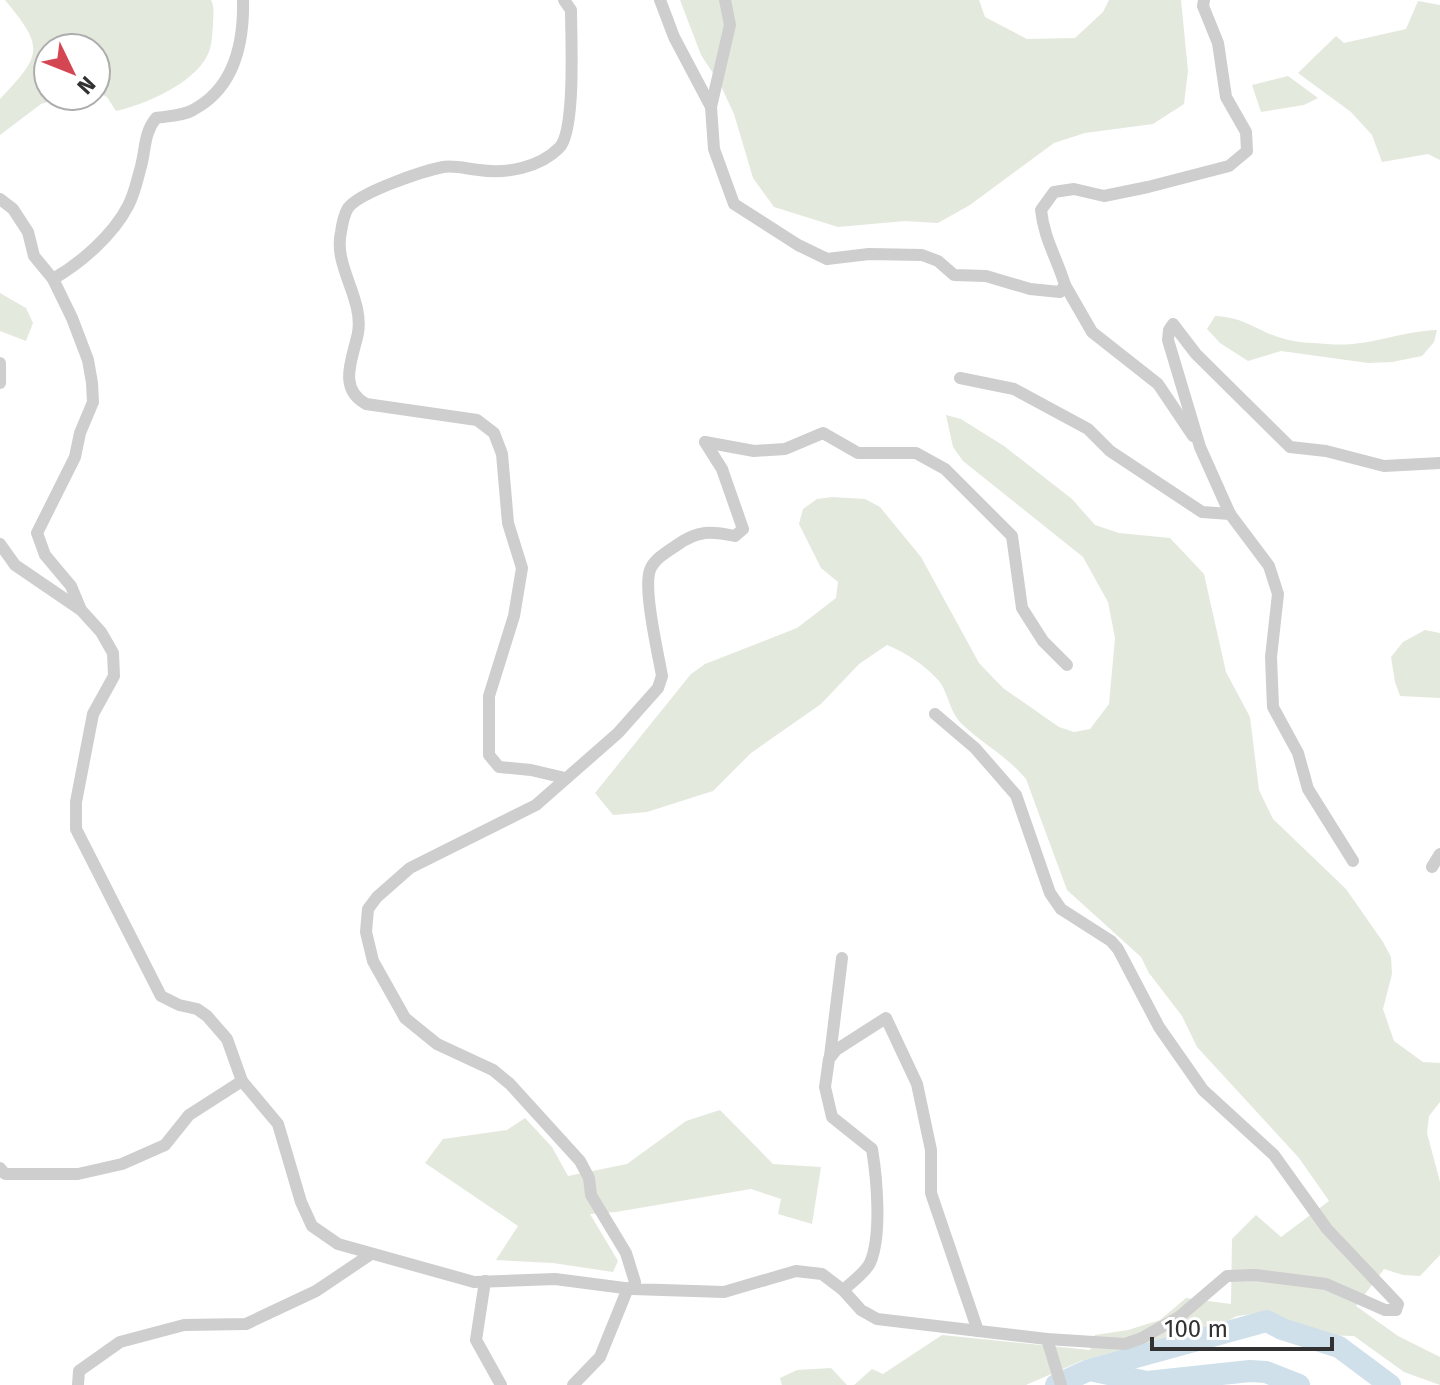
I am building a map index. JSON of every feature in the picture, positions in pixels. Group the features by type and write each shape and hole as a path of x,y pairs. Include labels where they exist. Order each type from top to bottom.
{"street":[{"path":"564,0 571,10 570,124 561,147 533,165 495,172 445,166 375,190 348,208 339,251 359,330 348,367 349,384 358,399 366,404 477,420 494,433 502,454 508,523 522,568 514,616 489,696 489,755 499,767 565,778"},
{"path":"660,0 674,37 711,107"},
{"path":"725,0 730,25 711,107 714,149 734,204 827,259 869,254 922,255 938,261 954,275 986,276 1045,291 1060,292 1065,285"},
{"path":"1200,447 1158,384 1092,332 1065,285 1058,261 1044,234 1041,210 1054,192 1074,189 1104,196 1148,187 1229,166 1247,151 1246,132 1226,97 1218,43 1203,6 1204,0"},
{"path":"53,279 72,268 109,231 129,205 141,168 146,130 156,118 192,111 221,90 238,59 244,1"},
{"path":"0,199 13,209 28,232 34,256 53,279 88,360 93,402 80,433 75,457 37,533 45,555 71,586 81,610"},
{"path":"1353,861 1308,789 1298,753 1273,707 1271,657 1278,594 1269,566 1230,514 1200,447 1168,340 1169,330 1173,324 1196,354 1290,447 1326,451 1384,466 1440,463"},
{"path":"0,363 0,383"},
{"path":"960,378 1014,389 1088,429 1110,451 1202,512 1230,514"},
{"path":"573,1385 600,1357 635,1282 626,1253 591,1195 589,1178 580,1161 510,1084 493,1070 437,1044 405,1018 373,961 366,932 368,909 410,868 536,805 618,733 658,688 662,676 648,585 650,569 660,557 692,534 716,532 735,536 743,529 722,469 705,442 754,451 785,449 823,433 858,453 916,453 945,469 1012,536 1022,608 1043,641 1067,665"},
{"path":"0,544 15,565 81,610 101,632 113,653 114,676 93,714 76,802 76,829 161,996 197,1009 227,1039 242,1081 278,1124 301,1202 312,1226 338,1244 474,1282 555,1279 630,1288 724,1292 796,1271 822,1274 843,1290 861,1310 877,1319 1047,1339 1125,1344 1179,1317 1227,1276 1255,1275 1326,1284 1385,1310 1396,1310 1398,1304 1327,1229 1274,1155 1203,1090 1159,1027 1118,949 1111,941 1061,909 1050,893 1016,795 975,748 935,714"},
{"path":"1432,867 1440,854"},
{"path":"842,958 825,1087 832,1117 872,1149 875,1171 875,1241 869,1265 843,1290"},
{"path":"829,1059 836,1050 886,1018 917,1084 931,1150 931,1193 978,1331"},
{"path":"0,1168 5,1174 78,1174 122,1164 165,1145 189,1115 242,1081"},
{"path":"78,1385 79,1371 120,1342 184,1325 246,1324 316,1291 371,1254"},
{"path":"485,1281 476,1340 501,1385"},
{"path":"1047,1339 1061,1385"}],"shaded area":[{"path":"5,0 211,0 214,12 211,45 207,56 191,76 167,92 116,111 112,105 112,32 32,32 32,41"},
{"path":"680,0 979,0 985,17 1027,39 1075,38 1103,12 1109,0 1181,0 1188,71 1184,104 1153,124 1085,133 1054,143 970,205 938,223 905,221 838,227 774,207 753,178 734,114 720,84 701,55"},
{"path":"1418,1 1440,5 1440,160 1428,154 1382,162 1372,135 1351,112 1298,73 1336,36 1344,43 1406,29"},
{"path":"32,56 32,111 0,135 0,99"},
{"path":"1288,76 1318,98 1304,105 1261,112 1252,85"},
{"path":"0,293 26,308 33,323 26,341 0,331"},
{"path":"1215,316 1235,319 1285,339 1342,345 1437,330 1434,342 1422,356 1392,362 1368,363 1281,351 1248,361 1220,343 1207,329"},
{"path":"946,415 961,419 1004,446 1072,499 1095,525 1119,533 1170,538 1204,574 1226,672 1250,717 1259,790 1273,819 1346,889 1383,942 1391,957 1392,974 1383,1009 1394,1041 1423,1062 1440,1063 1440,1102 1429,1116 1427,1133 1440,1182 1440,1255 1420,1276 1384,1269 1356,1306 1398,1336 1440,1357 1440,1385 1404,1372 1354,1336 1320,1335 1300,1324 1263,1313 1237,1316 1205,1333 1161,1346 1114,1352 1081,1361 1026,1385 854,1385 872,1369 883,1374 942,1335 1090,1350 1095,1335 1128,1330 1160,1320 1186,1298 1231,1304 1232,1239 1256,1215 1281,1237 1329,1201 1299,1158 1197,1047 1182,1016 1149,973 1141,957 1067,890 1026,779 963,725 939,681 901,651 887,645 859,664 821,704 751,753 713,791 647,812 613,815 595,793 691,674 705,664 797,628 836,598 838,582 821,568 799,524 803,509 817,499 832,497 865,499 880,507 921,557 979,663 1003,688 1059,727 1074,732 1090,729 1109,704 1115,638 1108,602 1083,557 963,461 953,447"},
{"path":"1425,630 1440,633 1440,698 1400,696 1391,657 1403,642"},
{"path":"720,1110 773,1164 821,1167 812,1224 778,1214 781,1199 751,1189 590,1214 618,1261 613,1272 553,1263 496,1260 518,1226 425,1163 443,1139 507,1130 525,1118 552,1147 568,1176 627,1164 686,1121"},
{"path":"831,1368 847,1385 782,1385 780,1378 797,1370"}],"waterway":[{"path":"1056,1385 1089,1370 1267,1321 1282,1329 1339,1347 1390,1385"},
{"path":"1094,1371 1147,1382 1266,1372 1299,1385"}]}
